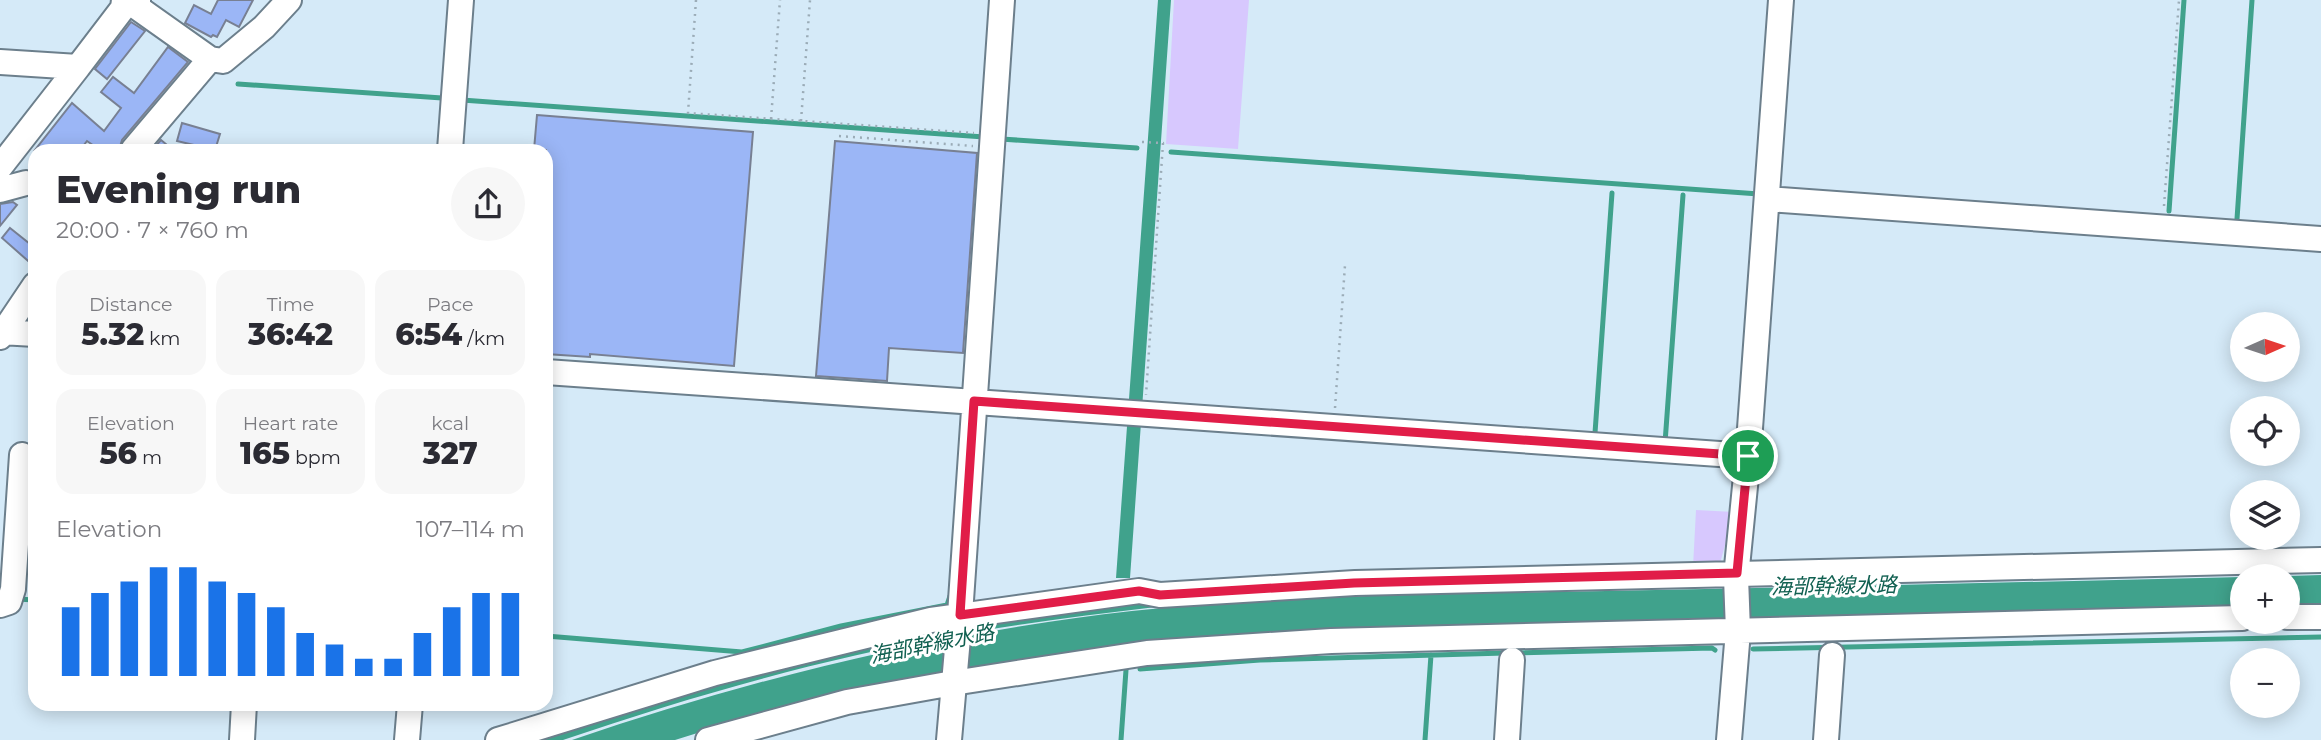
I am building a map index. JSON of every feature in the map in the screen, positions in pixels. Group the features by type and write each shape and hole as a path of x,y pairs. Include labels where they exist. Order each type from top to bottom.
{"street":[{"path":"0,167 123,8 124,0"},
{"path":"138,0 138,8 210,59 223,61 264,27 289,0"},
{"path":"450,144 461,0"},
{"path":"949,740 960,617 1002,0"},
{"path":"1729,740 1738,631 1737,575 1781,0"},
{"path":"138,144 210,59"},
{"path":"0,62 78,67"},
{"path":"0,190 26,183"},
{"path":"1767,199 2321,239"},
{"path":"1,334 28,295"},
{"path":"1,334 28,334"},
{"path":"553,372 1748,456"},
{"path":"0,605 9,602 13,589 22,455"},
{"path":"498,740 715,673 931,620 1139,591 1160,595 1354,583 2321,561"},
{"path":"2300,617 2321,617"},
{"path":"708,740 847,702 1147,653 1331,641 2230,618"},
{"path":"1826,740 1832,655"},
{"path":"1507,740 1512,660"},
{"path":"242,740 244,711"},
{"path":"407,740 409,711"}],"path":[{"path":"696,0 688,113 771,118 991,141"},
{"path":"771,118 780,0"},
{"path":"801,121 810,0"},
{"path":"2162,227 2179,0"},
{"path":"839,136 991,141"},
{"path":"1138,413 1163,144 1143,142"},
{"path":"1334,427 1345,265"}],"shaded area":[{"path":"1174,0 1249,0 1238,149 1166,144"},
{"path":"1696,510 1734,512 1719,567 1693,567"}],"water":[{"path":"1158,0 1171,0 1130,578 1116,578"},
{"path":"2321,575 2321,605 2300,606 2300,576"},
{"name":"海部幹線水路","path":"2230,577 2230,607 1338,629 1242,634 1074,651 876,686 765,712 675,740 572,740 748,686 867,656 987,632 1117,613 1257,601 1396,595"},
{"path":"1156,602 1156,607 975,632 851,656 658,709 563,740 529,740 848,647 1045,609"}],"building":[{"path":"218,0 253,0 239,27 226,20 217,37 211,37 185,23 194,5 211,14"},
{"path":"131,22 145,31 107,79 95,69"},
{"path":"168,47 188,62 121,144 91,144 87,141 85,144 40,144 72,103 104,131 121,108 101,92 113,77 134,93"},
{"path":"537,115 753,132 734,366 590,354 590,357 553,354 553,144 535,144"},
{"path":"182,123 220,134 217,144 177,141"},
{"path":"835,141 977,153 963,353 889,348 887,381 816,376"},
{"path":"13,202 17,205 0,226 0,204"},
{"path":"10,228 28,242 28,261 2,238"}],"waterway":[{"path":"2169,211 2184,0"},
{"path":"2237,219 2252,0"},
{"path":"238,84 442,98"},
{"path":"462,100 984,137"},
{"path":"1001,139 1137,148"},
{"path":"1171,152 1759,194"},
{"path":"1595,433 1612,193"},
{"path":"1665,443 1683,195"},
{"path":"553,637 742,652 841,626 947,605 950,596"},
{"path":"17,599 28,600"},
{"path":"1753,649 2321,637"},
{"path":"1519,653 1715,650"},
{"path":"1140,669 1260,660 1505,653"},
{"path":"1425,740 1431,655"},
{"path":"1121,740 1126,670"}],"route":[{"path":"974,401 1748,456 1737,573 1354,583 1160,595 1139,591 960,615 974,401"}]}
